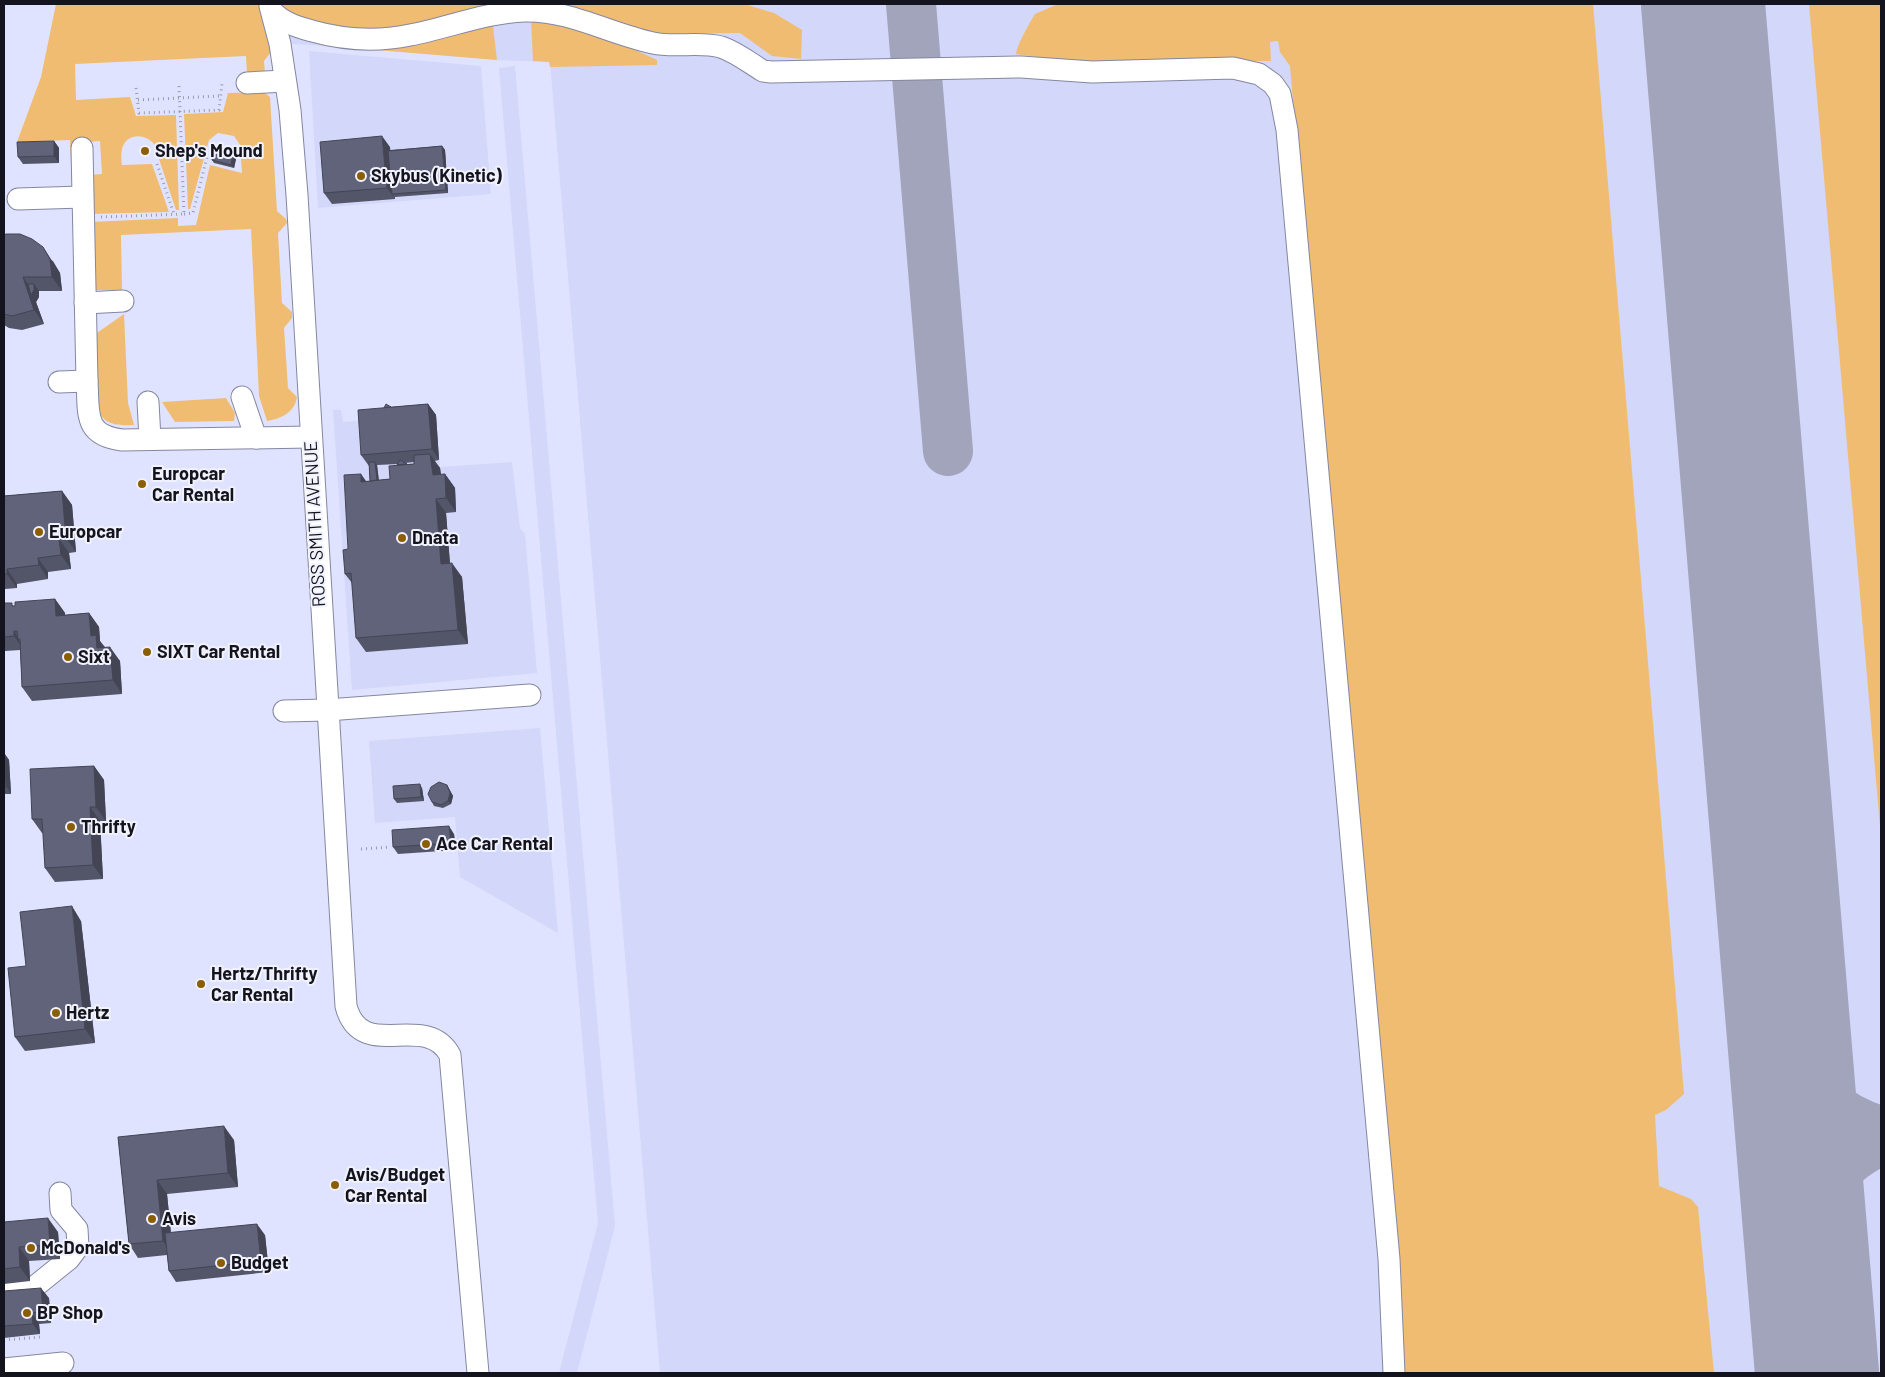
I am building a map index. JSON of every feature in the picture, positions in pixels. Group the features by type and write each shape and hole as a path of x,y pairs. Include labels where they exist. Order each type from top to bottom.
{"lane":[{"name":"ROSS SMITH AVENUE","path":"271,7 280,44 297,195 310,437 346,1006 349,1018 362,1031 378,1035 424,1036 438,1039 444,1044 450,1055 478,1373"},
{"path":"271,7 281,19 300,27 335,36 364,39 410,36 492,15 526,11 544,13 574,19 653,43 720,47 767,72 1020,66 1092,72 1233,68 1259,74 1273,84 1280,94 1288,140 1389,1259 1394,1373"},
{"path":"247,82 285,81"},
{"path":"82,148 88,413 93,428 106,438 310,437"},
{"path":"18,199 82,197"},
{"path":"85,303 123,301"},
{"path":"58,382 87,381"},
{"path":"242,397 256,438"},
{"path":"148,402 150,439"},
{"path":"284,712 530,695"},
{"path":"4,1292 28,1291 76,1253 78,1247 77,1229 61,1202"},
{"path":"4,1370 63,1363"}],"path":[{"path":"136,88 140,113 219,110 222,84"},
{"path":"180,86 184,214"},
{"path":"138,100 220,96"},
{"path":"83,218 194,213 207,157"},
{"path":"157,164 174,214"},
{"path":"362,849 391,847"},
{"path":"4,1340 40,1337"}],"shaded area":[{"path":"56,4 259,4 272,51 264,61 265,73 247,74 246,56 75,64 76,100 130,97 136,116 176,115 179,210 176,210 154,144 146,138 136,136 127,140 122,149 122,165 152,164 169,212 90,214 88,175 102,174 100,141 75,143 74,185 72,186 70,140 17,142 41,77"},
{"path":"239,4 1881,4 1881,1373 660,1373 550,62 497,60 271,43"},
{"path":"281,4 492,4 492,11 380,36 297,18"},
{"path":"528,4 744,4 774,13 802,30 801,59 772,56 740,33 645,34"},
{"path":"1058,4 1593,4 1684,1094 1666,1110 1655,1115 1659,1186 1691,1199 1698,1207 1714,1373 1403,1373 1290,66 1280,52 1278,41 1270,42 1271,61 1065,61 1016,54 1021,39 1035,14"},
{"path":"1809,4 1881,4 1881,838"},
{"path":"492,18 497,60 329,46 336,40"},
{"path":"531,19 546,20 624,45 657,60 657,65 550,67 549,62 533,61"},
{"path":"309,51 481,66 491,194 318,208"},
{"path":"515,66 615,1226 577,1373 559,1373 598,1223 499,68"},
{"path":"264,92 270,97 277,211 286,219 287,223 278,233 282,303 292,312 292,318 284,328 288,388 297,397 290,411 277,419 267,421 259,396 251,229 121,235 122,290 92,290 90,222 178,218 178,226 196,225 210,165 242,173 240,145 234,136 218,133 209,140 190,209 188,209 184,114 223,112 228,93"},
{"path":"124,314 128,403 134,425 122,425 107,421 99,414 96,408 94,335"},
{"path":"226,398 235,413 234,421 175,422 162,402"},
{"path":"333,410 341,410 343,422 436,415 440,467 512,462 520,528 525,534 537,673 352,690"},
{"path":"540,728 558,933 460,877 455,817 375,823 369,741"}],"building":[{"name":"Skybus (Kinetic)","path":"382,136 387,188 324,193 320,142"},
{"path":"54,141 54,156 18,157 17,142"},
{"path":"442,146 446,190 392,194 388,151"},
{"path":"214,151 233,155 231,165 212,160"},
{"path":"20,234 32,239 43,247 50,259 52,277 23,277 34,310 12,316 4,314 4,235"},
{"path":"28,284 34,284 34,290 31,295"},
{"path":"428,404 432,449 361,455 358,410"},
{"name":"Dnata","path":"430,454 433,475 445,474 446,498 436,499 441,564 452,563 458,630 356,638 351,573 345,574 343,550 348,549 344,475 361,474 361,482 390,479 389,466 414,464 414,455"},
{"path":"400,460 407,464 397,465"},
{"path":"369,462 375,462 377,480 370,481"},
{"name":"Europcar","path":"62,491 66,538 59,539 61,555 38,558 39,565 7,569 7,574 4,574 4,496"},
{"name":"Sixt","path":"55,599 56,616 89,613 91,636 96,635 97,648 110,647 113,680 22,687 20,639 18,639 17,631 14,631 14,636 4,637 4,603 12,603 12,606 15,606 15,602"},
{"path":"4,753 6,786 4,787"},
{"name":"Thrifty","path":"94,766 96,807 90,807 93,865 45,868 42,819 32,819 30,769"},
{"path":"439,782 447,785 450,793 448,801 441,805 432,802 428,794 431,787"},
{"path":"420,784 421,797 394,799 393,786"},
{"path":"449,826 451,843 393,847 392,830"},
{"name":"Hertz","path":"72,906 85,1029 15,1037 8,968 26,966 20,912"},
{"name":"Avis","path":"224,1126 228,1173 157,1180 163,1241 129,1244 118,1137"},
{"path":"48,1218 50,1245 19,1247 20,1267 4,1269 4,1222"},
{"name":"Budget","path":"257,1224 261,1261 169,1271 165,1233"},
{"path":"41,1288 43,1312 32,1313 33,1324 4,1326 4,1291"}],"taxiway":[{"path":"911,4 948,451"},
{"path":"1701,4 1710,106"},
{"path":"1781,913 1792,1042 1796,1059 1803,1074 1823,1099 1836,1110 1850,1118 1865,1126 1881,1131"},
{"path":"1814,1305 1811,1253 1812,1230 1816,1209 1824,1189 1837,1171 1855,1155 1881,1140"}],"runway":[{"path":"1703,4 1817,1373"}],"place":[{"name":"Shep's Mound","path":"145,151"},
{"name":"Skybus (Kinetic)","path":"361,176"},
{"name":"Europcar Car Rental","path":"142,484"},
{"name":"Europcar","path":"39,532"},
{"name":"Dnata","path":"402,538"},
{"name":"SIXT Car Rental","path":"147,652"},
{"name":"Sixt","path":"68,657"},
{"name":"Thrifty","path":"71,827"},
{"name":"Ace Car Rental","path":"426,844"},
{"name":"Hertz/Thrifty Car Rental","path":"201,984"},
{"name":"Hertz","path":"56,1013"},
{"name":"Avis/Budget Car Rental","path":"335,1185"},
{"name":"Avis","path":"152,1219"},
{"name":"McDonald's","path":"31,1248"},
{"name":"Budget","path":"221,1263"},
{"name":"BP Shop","path":"27,1313"}]}
